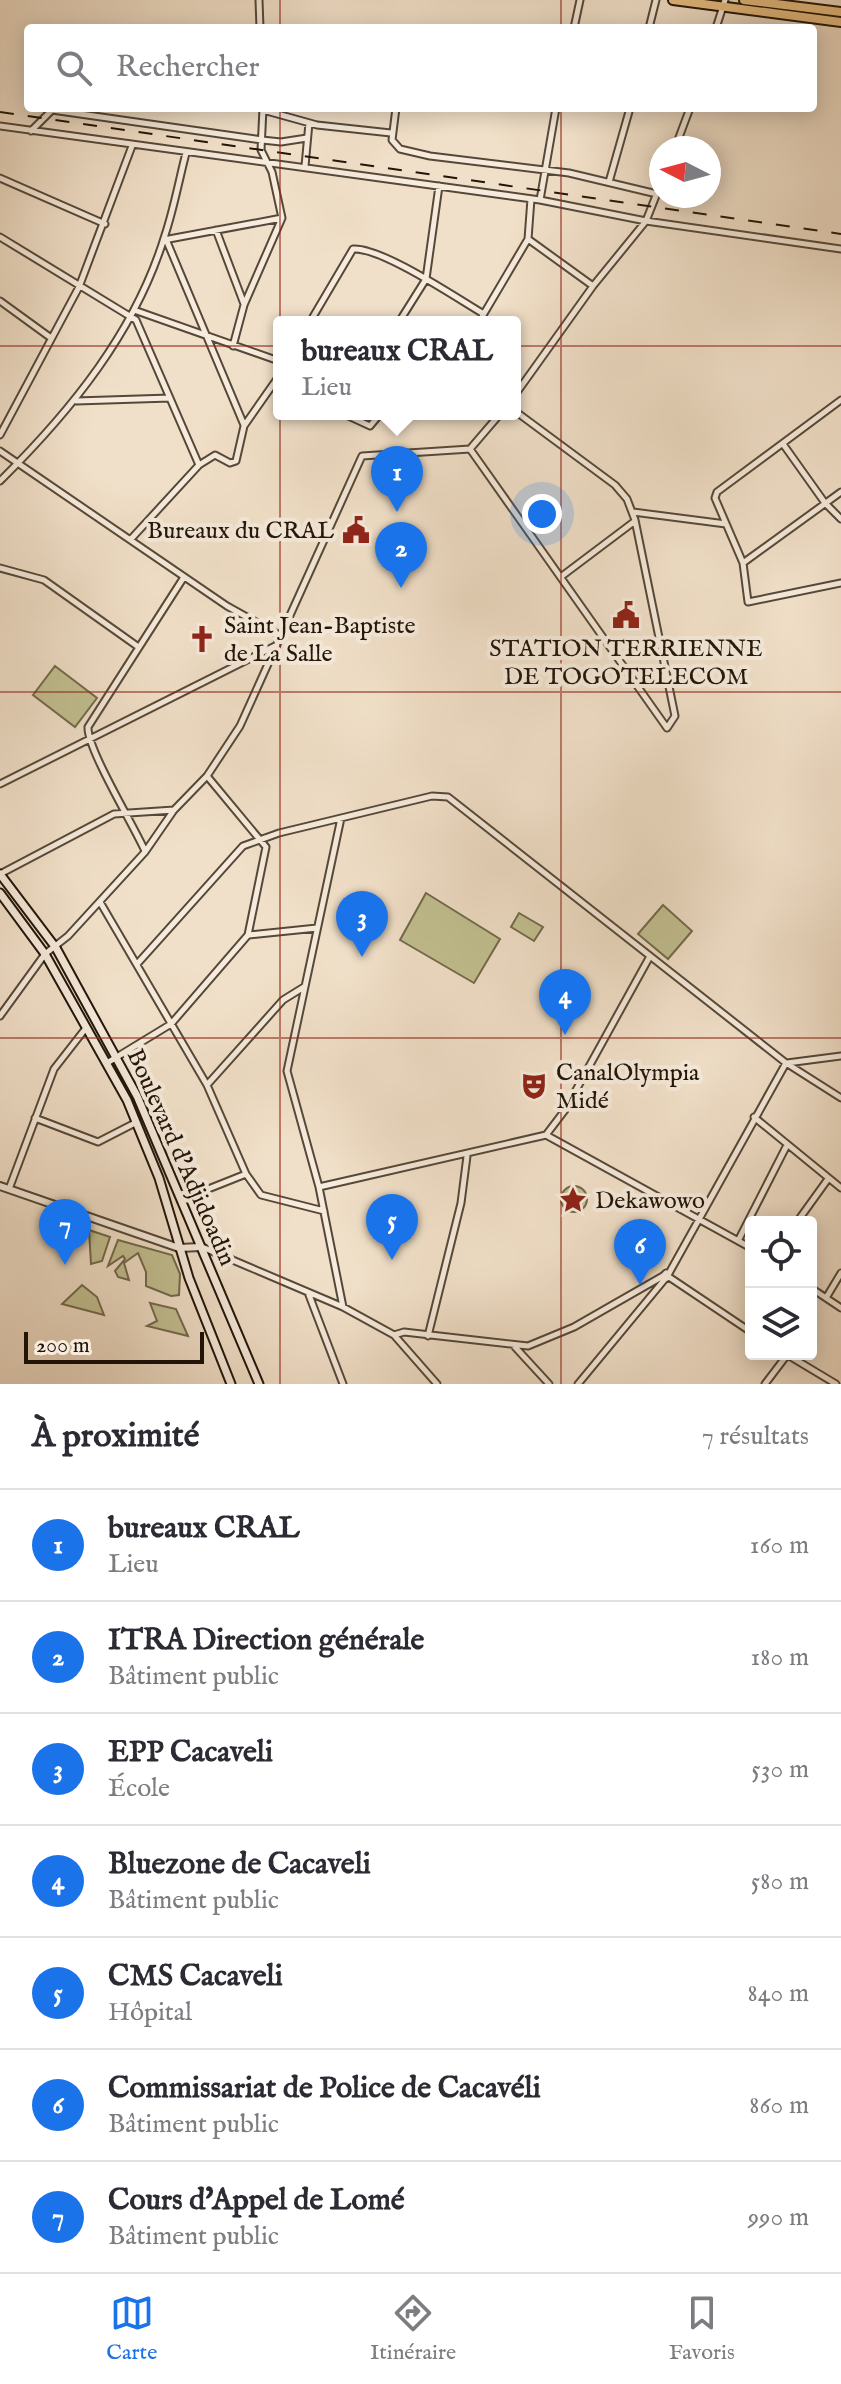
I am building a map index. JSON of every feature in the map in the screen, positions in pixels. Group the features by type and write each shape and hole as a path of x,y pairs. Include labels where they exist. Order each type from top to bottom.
{"highway":[{"path":"673,0 724,3 841,22"},
{"path":"744,0 841,12"}],"main road":[{"name":"Boulevard d'Adjidoadin","path":"0,874 56,948 118,1059 183,1199 259,1384"},
{"name":"Boulevard d'Adjidoadin","path":"0,893 45,954 107,1063 159,1178 179,1248 231,1384"}],"street":[{"path":"259,0 260,24"},
{"path":"575,24 580,0"},
{"path":"650,24 656,0"},
{"path":"717,24 724,3"},
{"path":"31,131 50,112"},
{"path":"66,112 262,140 286,142 307,138"},
{"path":"233,346 244,305 282,218 262,140 263,112"},
{"path":"273,112 309,123 391,133"},
{"path":"395,112 391,133 397,147 430,156 544,169 649,192"},
{"path":"540,200 555,112"},
{"path":"609,182 629,112"},
{"path":"680,136 688,112"},
{"path":"305,166 309,123"},
{"path":"0,126 540,200 646,221 841,249"},
{"path":"0,435 79,287 132,146"},
{"path":"0,481 75,401 132,312 167,238 186,153"},
{"path":"0,178 105,224"},
{"path":"403,316 426,279 439,186"},
{"path":"481,316 528,239 531,199"},
{"path":"521,387 593,286 646,221 651,208"},
{"path":"167,238 282,218"},
{"path":"216,230 244,305"},
{"path":"0,237 79,287 132,312 273,359"},
{"path":"167,238 244,426"},
{"path":"528,239 593,286"},
{"path":"314,316 353,249 367,250 426,279 482,313"},
{"path":"0,301 51,338"},
{"path":"132,312 199,465"},
{"path":"131,539 199,465 215,455 230,463 236,461 244,426 273,388"},
{"path":"75,401 170,398"},
{"path":"841,400 717,492 715,498 743,563 748,602 841,583"},
{"path":"470,449 667,728 675,716 635,520 627,499 615,485 521,415"},
{"path":"357,420 370,426 375,420"},
{"path":"0,1016 2,1006 45,954 56,948 145,852 174,810 207,776 240,726 362,456 470,449 495,420"},
{"path":"783,444 825,503 841,519"},
{"path":"0,451 184,577 281,636"},
{"path":"743,563 841,492"},
{"path":"633,512 726,524"},
{"path":"562,576 635,520"},
{"path":"0,568 44,580 137,646"},
{"path":"145,852 128,812 87,741 89,723 184,577"},
{"path":"0,784 245,658 277,645"},
{"path":"107,1063 171,1024 248,935 266,854 261,838 207,776"},
{"path":"138,963 237,850 261,838 432,796 448,797 461,804 649,958 786,1063 841,1098"},
{"path":"0,874 101,819 128,812 174,810"},
{"path":"341,818 287,1071 319,1187 343,1307"},
{"path":"100,902 207,1085 246,1174 263,1197 324,1211"},
{"path":"248,935 317,928"},
{"path":"319,1187 467,1156 546,1135 565,1110 649,958"},
{"path":"207,1085 283,1000 304,987"},
{"path":"9,1189 54,1069 87,1027"},
{"path":"786,1063 841,1056"},
{"path":"578,1384 666,1277 786,1063"},
{"path":"754,1117 786,1147 841,1188"},
{"path":"35,1118 98,1142 135,1123"},
{"path":"546,1135 745,1245"},
{"path":"738,1241 786,1147"},
{"path":"428,1336 461,1203 467,1156"},
{"path":"183,1199 246,1174"},
{"path":"801,1216 828,1179"},
{"path":"0,1186 179,1248 201,1247 343,1307 394,1335 437,1384"},
{"path":"826,1298 841,1273"},
{"path":"666,1277 745,1328"},
{"path":"394,1335 404,1332 514,1346 550,1339 666,1277"},
{"path":"817,1292 841,1308"},
{"path":"309,1294 343,1384"},
{"path":"514,1346 549,1384"},
{"path":"765,1384 783,1360"},
{"path":"797,1360 836,1384"}],"shaded area":[{"path":"55,666 97,698 75,727 33,695"},
{"path":"426,893 500,939 474,983 400,940"},
{"path":"663,905 692,931 668,959 638,934"},
{"path":"519,913 543,927 534,941 511,927"},
{"path":"574,1186 583,1190 587,1199 583,1208 574,1212 565,1208 561,1199 565,1190"},
{"path":"89,1230 110,1237 102,1261 91,1264"},
{"path":"118,1240 172,1255 180,1274 179,1295 171,1296 146,1286 146,1272 138,1253 124,1263 129,1280 118,1277 115,1271 125,1259 123,1256 108,1266"},
{"path":"82,1285 97,1297 104,1315 62,1304"},
{"path":"150,1303 176,1309 188,1336 147,1326 157,1321"}],"railway":[{"path":"0,112 841,234"}],"place":[{"name":"bureaux CRAL","path":"397,512"},
{"name":"Bureaux du CRAL","path":"356,530"},
{"name":"ITRA Direction générale","path":"401,588"},
{"name":"STATION TERRIENNE DE TOGOTELECOM","path":"626,615"},
{"name":"Saint Jean-Baptiste de La Salle","path":"202,639"},
{"name":"EPP Cacaveli","path":"362,957"},
{"name":"Bluezone de Cacaveli","path":"565,1035"},
{"name":"CanalOlympia Midé","path":"534,1086"},
{"name":"Dekawowo","path":"573,1200"},
{"name":"CMS Cacaveli","path":"392,1260"},
{"name":"Cours d'Appel de Lomé","path":"65,1265"},
{"name":"Commissariat de Police de Cacavéli","path":"640,1285"}]}
